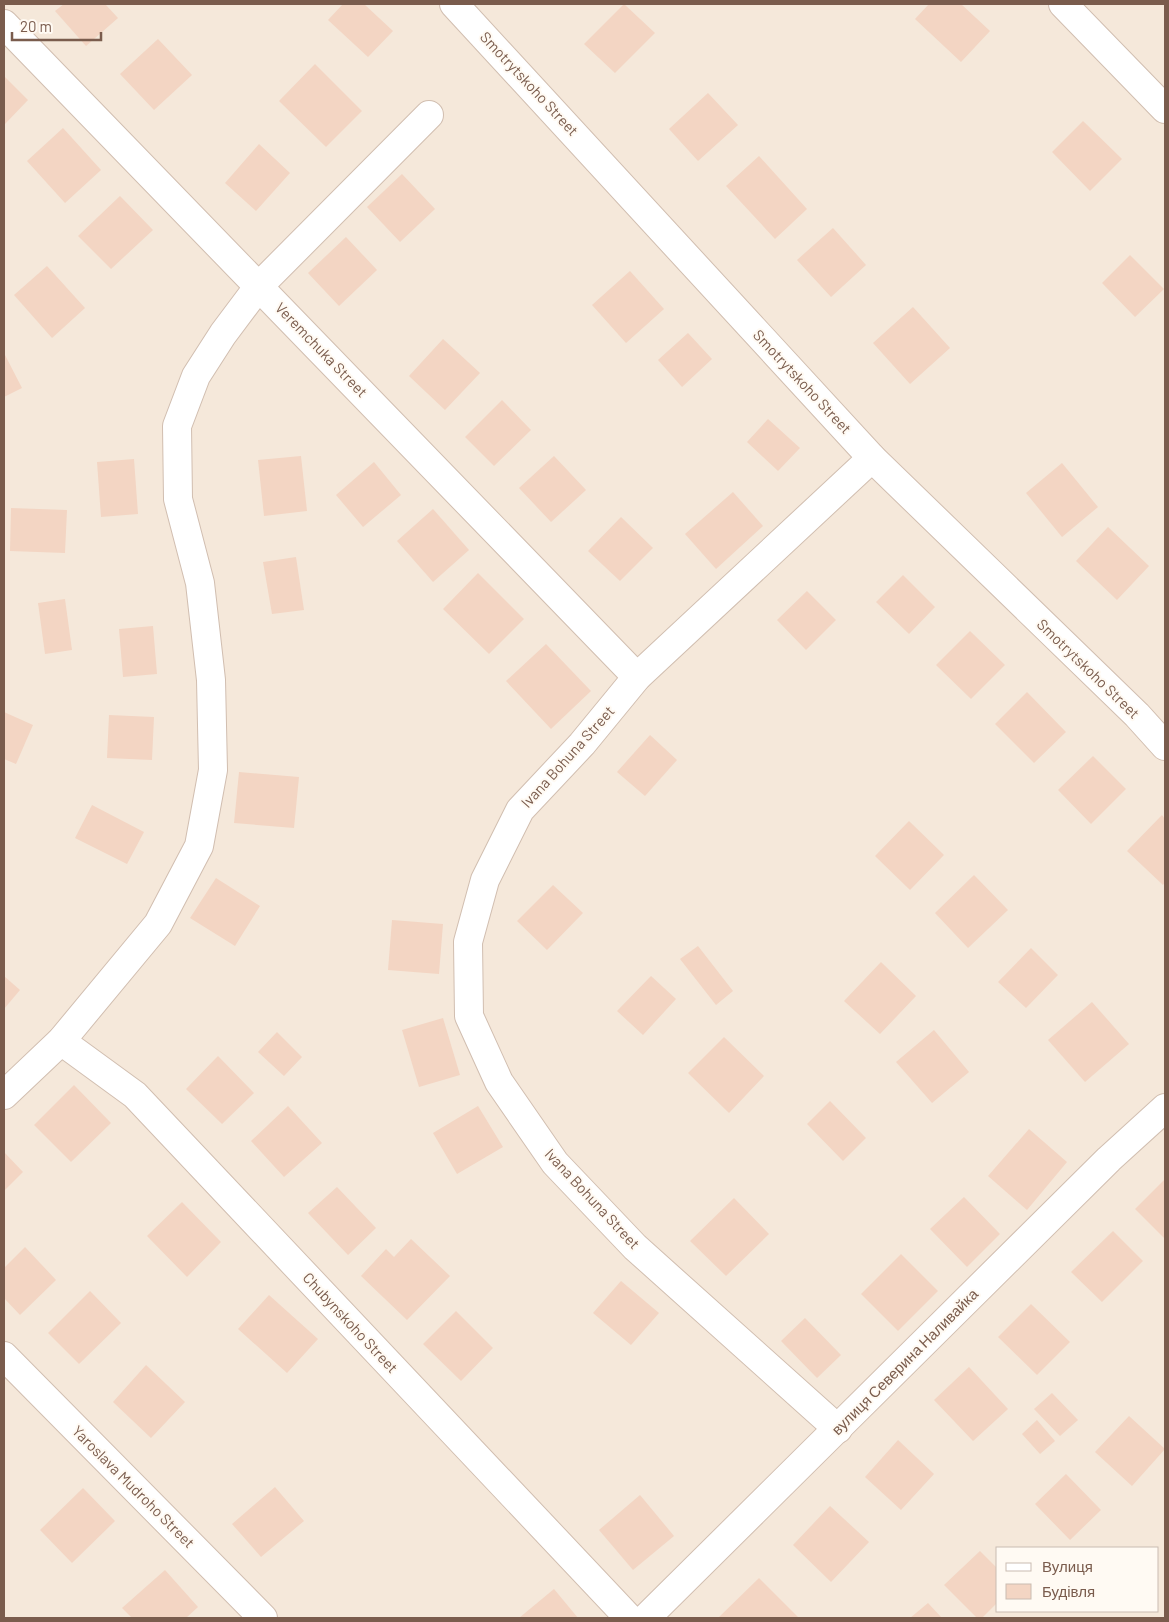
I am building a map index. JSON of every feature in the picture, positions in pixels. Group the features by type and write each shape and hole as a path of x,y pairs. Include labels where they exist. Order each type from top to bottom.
{"street":[{"name":"Smotrytskoho Street","path":"454,4 872,458 1137,716 1165,746"},
{"path":"1063,4 1165,109"},
{"name":"Veremchuka Street","path":"4,24 637,677"},
{"path":"4,1096 61,1041 158,924 199,846 213,770 211,680 200,582 178,499 176,426 196,376 222,334 259,286 429,115"},
{"name":"Ivana Bohuna Street","path":"838,1429 636,1247 555,1163 499,1082 469,1016 468,942 485,880 520,810 582,744 637,677 872,458"},
{"name":"Chubynskoho Street","path":"61,1041 135,1095 629,1618"},
{"name":"вулиця Северина Наливайка","path":"646,1618 1109,1159 1165,1108"},
{"name":"Yaroslava Mudroho Street","path":"4,1356 263,1618"}],"shaded area":[{"path":"4,4 1165,4 1165,1618 4,1618"}],"building":[{"path":"64,4 105,4 118,18 86,46 55,11"},
{"path":"343,4 364,4 393,31 368,57 328,20"},
{"path":"624,4 655,33 615,73 584,44"},
{"path":"929,4 961,4 990,31 961,62 915,19"},
{"path":"158,39 192,75 154,110 120,74"},
{"path":"315,64 362,111 326,147 279,101"},
{"path":"4,76 28,100 4,125"},
{"path":"708,93 738,125 698,161 669,129"},
{"path":"1083,121 1122,159 1090,191 1052,152"},
{"path":"63,128 101,170 65,203 27,161"},
{"path":"259,144 290,173 256,211 225,183"},
{"path":"759,156 807,209 775,239 726,186"},
{"path":"402,174 435,209 400,242 367,207"},
{"path":"120,196 153,230 111,269 78,236"},
{"path":"833,228 866,265 831,297 797,260"},
{"path":"346,237 377,270 339,306 308,273"},
{"path":"1130,255 1164,289 1135,317 1102,283"},
{"path":"47,266 85,308 52,338 14,295"},
{"path":"630,271 664,309 626,343 592,305"},
{"path":"913,307 950,348 910,384 873,343"},
{"path":"688,333 712,359 682,387 658,360"},
{"path":"443,339 480,373 445,410 409,376"},
{"path":"4,353 22,388 4,397"},
{"path":"502,400 531,430 494,466 465,437"},
{"path":"768,419 800,448 778,471 747,442"},
{"path":"301,456 307,511 264,516 258,460"},
{"path":"554,456 586,490 551,522 519,488"},
{"path":"134,459 138,514 101,517 97,462"},
{"path":"374,462 401,495 363,527 336,495"},
{"path":"1062,463 1098,507 1062,537 1026,493"},
{"path":"733,492 763,526 716,569 685,534"},
{"path":"11,508 67,510 65,553 10,551"},
{"path":"433,509 469,550 433,582 397,541"},
{"path":"621,517 653,548 620,581 588,551"},
{"path":"1108,527 1149,566 1117,600 1076,561"},
{"path":"296,557 304,610 272,614 263,562"},
{"path":"478,573 524,619 489,654 443,609"},
{"path":"903,575 935,607 909,634 876,602"},
{"path":"807,591 836,620 806,650 777,620"},
{"path":"65,599 72,650 45,654 38,603"},
{"path":"153,626 157,674 123,677 119,629"},
{"path":"970,631 1005,665 971,699 936,665"},
{"path":"546,644 591,691 551,729 506,681"},
{"path":"1027,692 1066,732 1034,763 995,724"},
{"path":"4,712 33,725 16,764 4,759"},
{"path":"109,715 154,717 152,760 107,758"},
{"path":"650,735 677,760 645,796 617,772"},
{"path":"1093,756 1126,789 1091,824 1058,790"},
{"path":"239,772 299,777 294,828 234,823"},
{"path":"92,805 144,832 127,864 75,838"},
{"path":"1162,815 1165,819 1165,882 1163,885 1127,851"},
{"path":"909,821 944,855 910,890 875,856"},
{"path":"974,875 1008,910 968,948 935,913"},
{"path":"216,878 260,906 235,946 190,918"},
{"path":"553,885 583,913 547,950 517,921"},
{"path":"392,920 443,924 439,974 388,970"},
{"path":"698,946 733,991 716,1005 680,959"},
{"path":"1031,948 1058,975 1026,1008 998,982"},
{"path":"881,962 916,996 880,1034 844,1001"},
{"path":"4,976 20,990 4,1009"},
{"path":"651,976 676,999 643,1035 617,1011"},
{"path":"1092,1002 1129,1044 1085,1082 1048,1040"},
{"path":"443,1018 460,1075 419,1087 402,1030"},
{"path":"934,1030 969,1072 932,1103 896,1062"},
{"path":"277,1032 302,1057 284,1076 258,1052"},
{"path":"724,1037 764,1076 729,1113 688,1073"},
{"path":"218,1056 254,1093 222,1124 186,1089"},
{"path":"74,1085 111,1123 71,1162 34,1125"},
{"path":"830,1101 866,1138 843,1161 807,1124"},
{"path":"288,1106 322,1143 284,1177 251,1141"},
{"path":"478,1106 503,1147 457,1174 433,1133"},
{"path":"1029,1129 1067,1162 1027,1210 988,1176"},
{"path":"4,1152 23,1172 4,1191"},
{"path":"1165,1179 1165,1239 1135,1209"},
{"path":"337,1187 376,1228 348,1255 308,1213"},
{"path":"964,1197 1000,1234 967,1267 930,1229"},
{"path":"734,1198 769,1234 726,1276 690,1241"},
{"path":"182,1202 221,1242 187,1277 147,1236"},
{"path":"1113,1231 1143,1261 1102,1302 1071,1272"},
{"path":"411,1239 450,1276 407,1320 361,1276 386,1249 394,1257"},
{"path":"25,1247 56,1280 20,1315 4,1298 4,1268"},
{"path":"901,1254 938,1291 898,1331 861,1294"},
{"path":"621,1281 659,1313 631,1345 593,1313"},
{"path":"90,1291 121,1323 79,1364 48,1333"},
{"path":"269,1295 318,1339 287,1373 238,1329"},
{"path":"1031,1304 1070,1342 1037,1375 998,1337"},
{"path":"456,1311 493,1348 461,1381 423,1344"},
{"path":"805,1318 841,1355 817,1378 781,1341"},
{"path":"146,1365 185,1402 151,1438 113,1402"},
{"path":"969,1367 1008,1409 973,1441 934,1400"},
{"path":"1052,1393 1078,1420 1060,1436 1034,1409"},
{"path":"1129,1416 1165,1449 1132,1486 1095,1452"},
{"path":"1037,1420 1055,1441 1040,1454 1022,1434"},
{"path":"898,1440 934,1474 901,1510 865,1477"},
{"path":"1066,1474 1101,1510 1070,1540 1035,1504"},
{"path":"275,1487 304,1521 261,1557 232,1524"},
{"path":"83,1488 115,1521 72,1563 40,1530"},
{"path":"640,1495 674,1536 633,1570 599,1530"},
{"path":"830,1506 869,1542 831,1582 793,1545"},
{"path":"980,1551 996,1567 996,1604 982,1618 977,1618 944,1585"},
{"path":"165,1570 198,1607 186,1618 132,1618 122,1608"},
{"path":"759,1578 799,1618 718,1618"},
{"path":"554,1589 578,1618 519,1618"},
{"path":"928,1603 942,1618 910,1618"}]}
